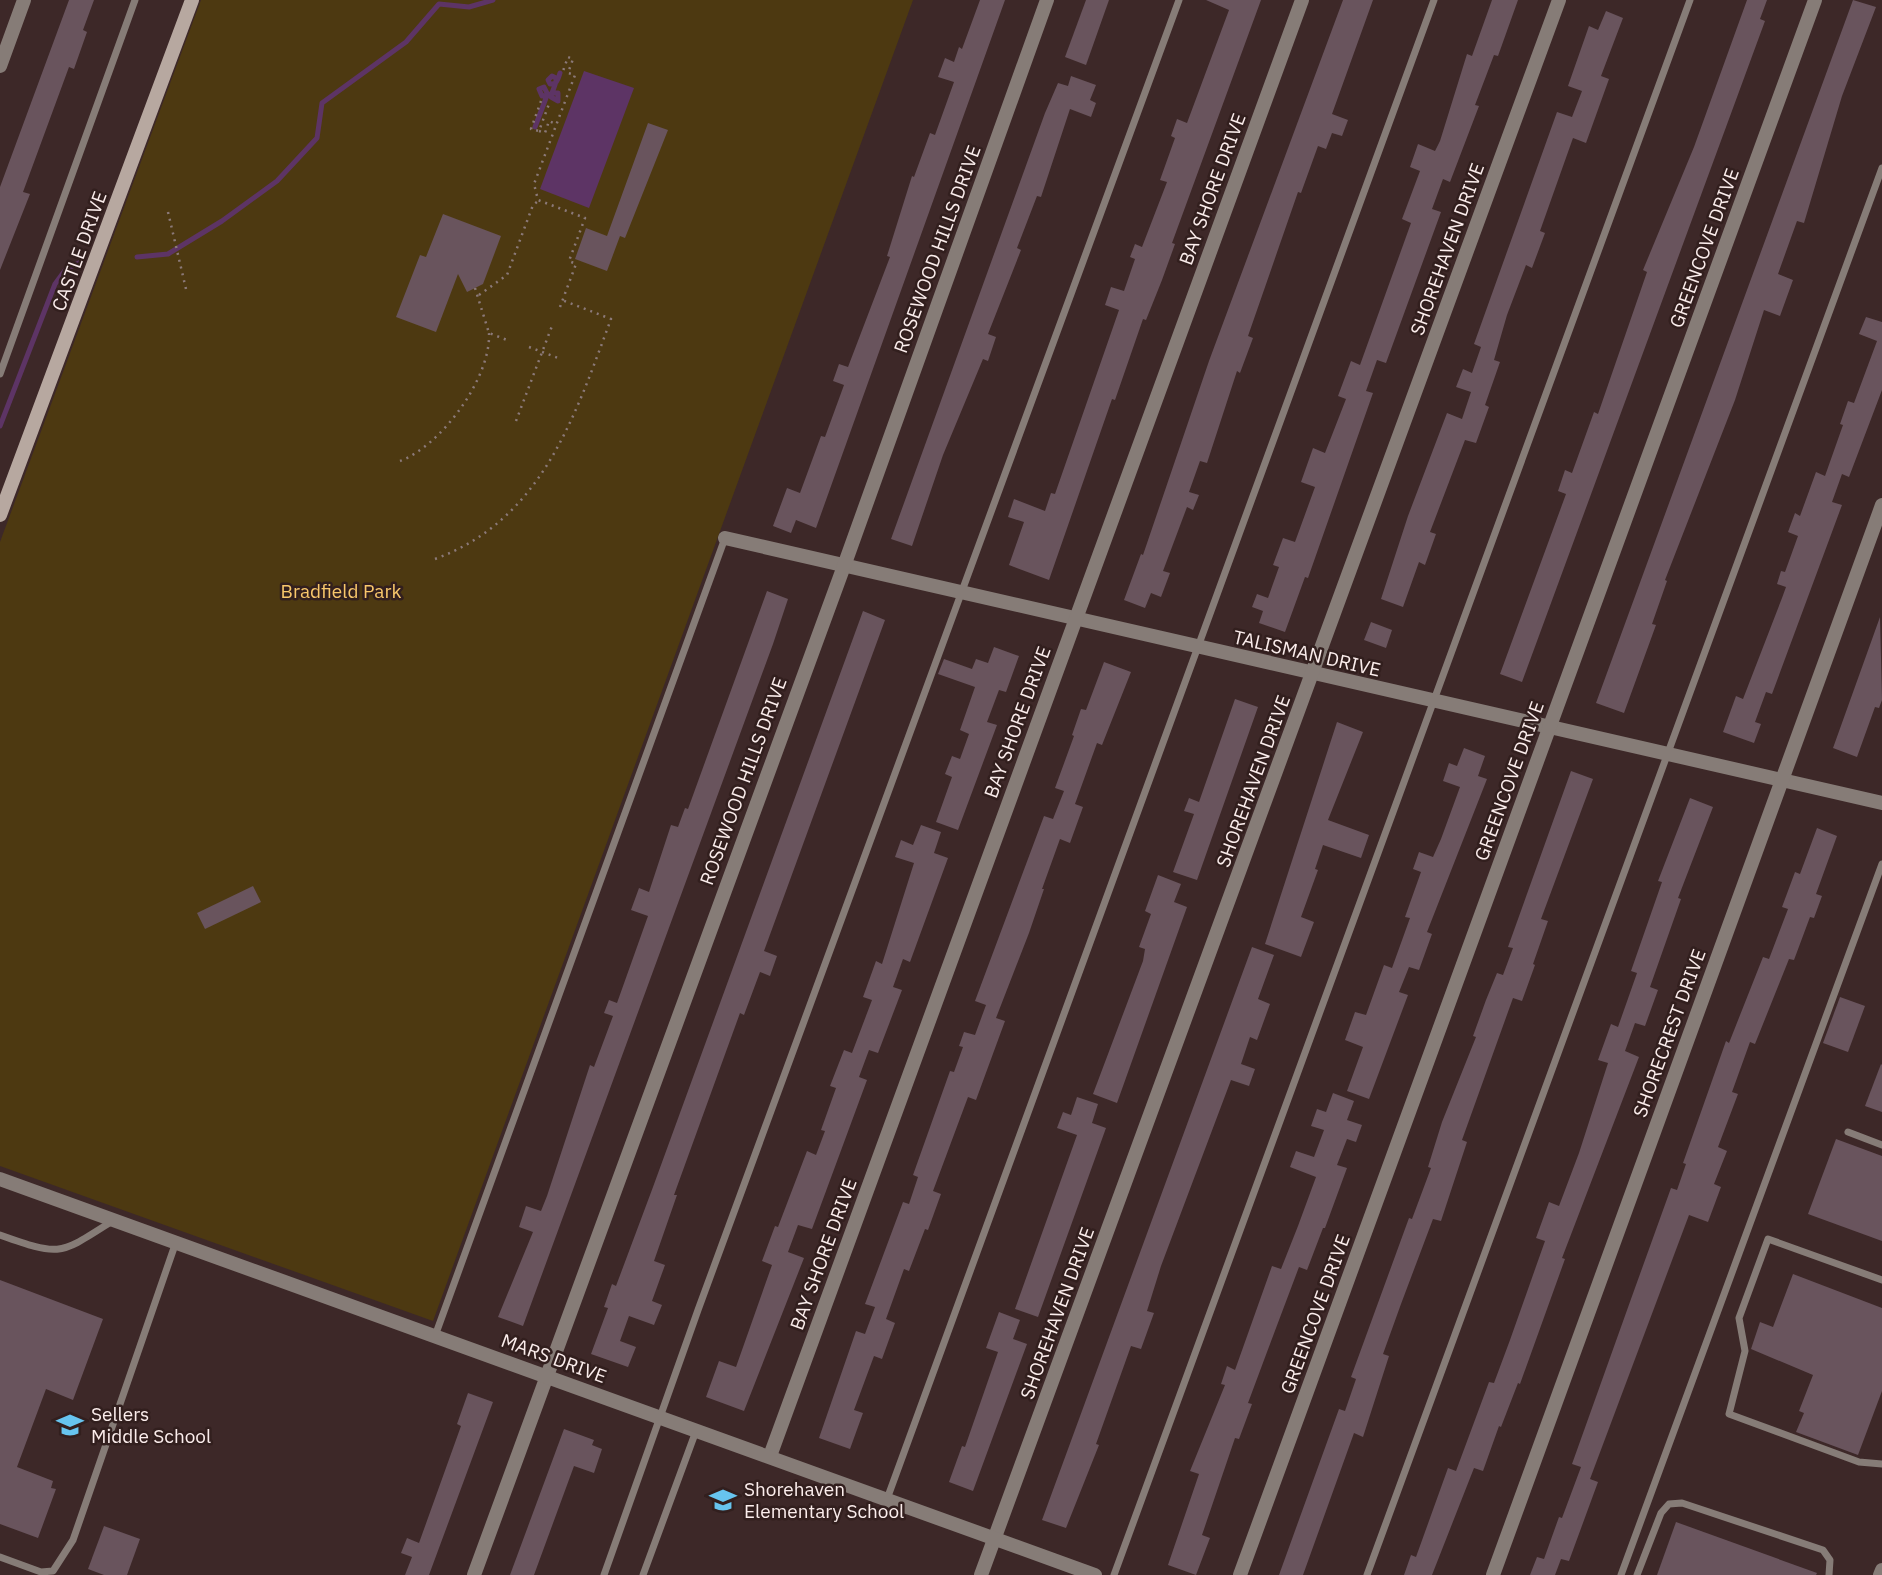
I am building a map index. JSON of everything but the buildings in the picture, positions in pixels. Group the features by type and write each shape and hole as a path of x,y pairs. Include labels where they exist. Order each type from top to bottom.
{"main road":[{"name":"CASTLE DRIVE","path":"0,515 192,0"}],"street":[{"path":"0,66 24,0"},
{"name":"ROSEWOOD HILLS DRIVE","path":"474,1575 844,566 1047,0"},
{"name":"BAY SHORE DRIVE","path":"770,1456 1302,0"},
{"name":"SHOREHAVEN DRIVE","path":"981,1575 1559,0"},
{"name":"GREENCOVE DRIVE","path":"1240,1575 1815,0"},
{"name":"SHORECREST DRIVE","path":"1493,1575 1882,505"},
{"name":"TALISMAN DRIVE","path":"725,538 1434,703 1882,803"},
{"name":"MARS DRIVE","path":"0,1179 1095,1575"}],"lane":[{"path":"0,374 3,358 135,0"},
{"path":"604,1575 1179,0"},
{"path":"887,1499 1434,0"},
{"path":"1114,1575 1690,0"},
{"path":"1367,1575 1882,168"},
{"path":"435,1336 725,538"},
{"path":"1622,1575 1882,863"},
{"path":"1848,1132 1882,1145"},
{"path":"0,1235 57,1252 68,1249 114,1220"},
{"path":"1882,1280 1768,1239 1739,1318 1745,1351 1729,1414 1859,1462 1882,1464"},
{"path":"0,1557 41,1572 53,1571 73,1540 176,1242"},
{"path":"643,1575 696,1430"},
{"path":"1637,1575 1661,1513 1669,1504 1682,1503 1823,1550 1830,1560 1829,1575"}],"path":[{"path":"538,200 534,184 575,75 568,73 573,59 568,57 562,71"},
{"path":"541,101 531,129 544,134 549,121 556,124"},
{"path":"538,131 548,104"},
{"path":"479,295 507,275 533,205 538,200"},
{"path":"538,200 585,218 569,261 576,264 560,307"},
{"path":"168,212 186,289"},
{"path":"400,461 428,445 464,403 486,354 489,333 475,288"},
{"path":"435,559 463,548 491,528 534,484 566,436 611,319 562,300"},
{"path":"516,421 552,326"},
{"path":"489,333 507,340"},
{"path":"529,347 558,358"}],"green space":[{"name":"Bradfield Park","path":"201,0 913,0 433,1321 0,1166 0,542"}],"shaded area":[{"path":"584,71 634,88 589,208 540,189"}],"waterway":[{"path":"137,257 168,254 222,221 277,181 317,138 322,103 406,42 439,4 469,7 493,0"},
{"path":"535,127 546,98 547,93 544,87 539,89 542,96 546,95 548,95 550,94 552,94 554,93 558,93 558,101 551,97 552,94 552,92 556,83 556,78 552,76 548,80 550,84 556,83 560,73"},
{"path":"0,426 55,284 66,269 81,262"}],"place":[{"name":"Sellers Middle School","path":"70,1425"},
{"name":"Shorehaven Elementary School","path":"723,1500"}]}
